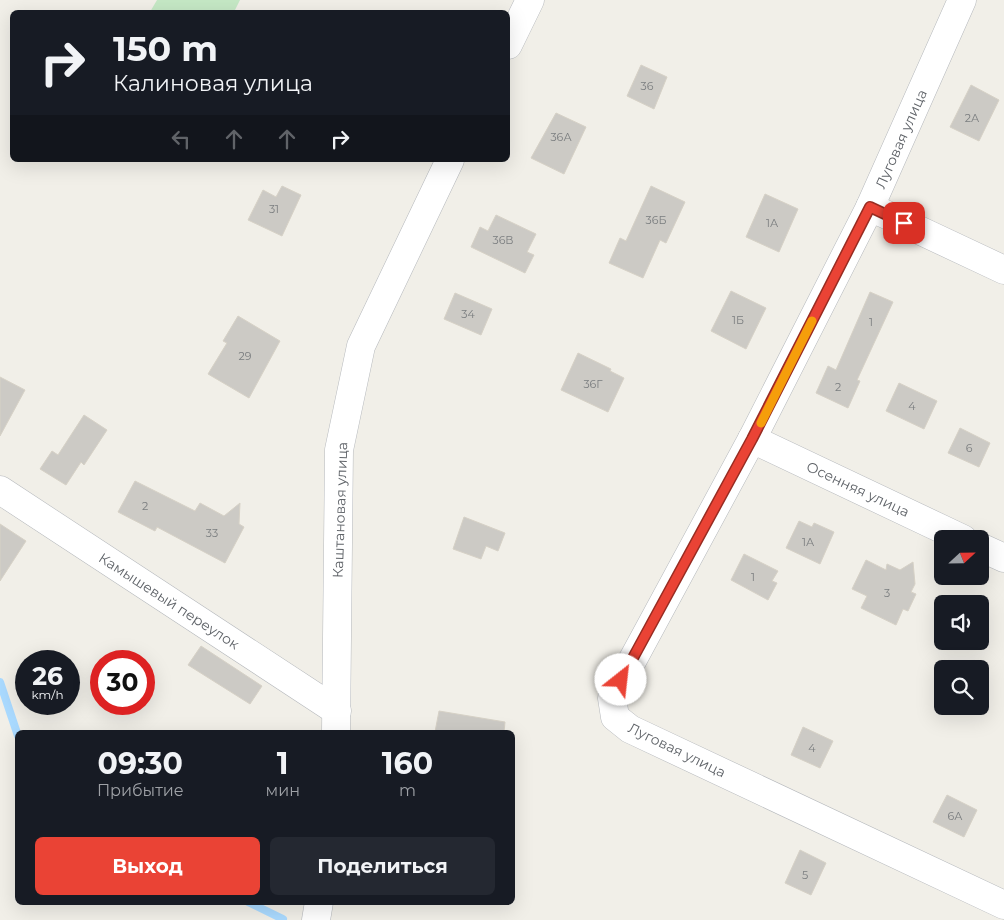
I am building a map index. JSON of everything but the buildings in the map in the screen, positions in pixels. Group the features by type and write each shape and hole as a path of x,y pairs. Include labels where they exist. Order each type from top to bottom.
{"street":[{"path":"510,41 530,0"},
{"name":"Луговая улица","path":"962,0 870,207 752,439 612,698 615,717 630,729 1004,905"},
{"name":"Каштановая улица","path":"337,722 339,450 360,346 449,162"},
{"path":"870,207 1004,270"},
{"name":"Осенняя улица","path":"752,439 944,530"},
{"name":"Камышевый переулок","path":"0,490 337,722"},
{"path":"989,551 1004,558"},
{"path":"316,920 318,905"}],"green space":[{"path":"157,0 240,0 235,10 151,10"}],"waterway":[{"path":"0,682 16,730"},
{"path":"254,905 283,919"}],"slow traffic":[{"path":"761,423 812,321"}],"route":[{"path":"621,680 752,439 870,207 904,223"}]}
